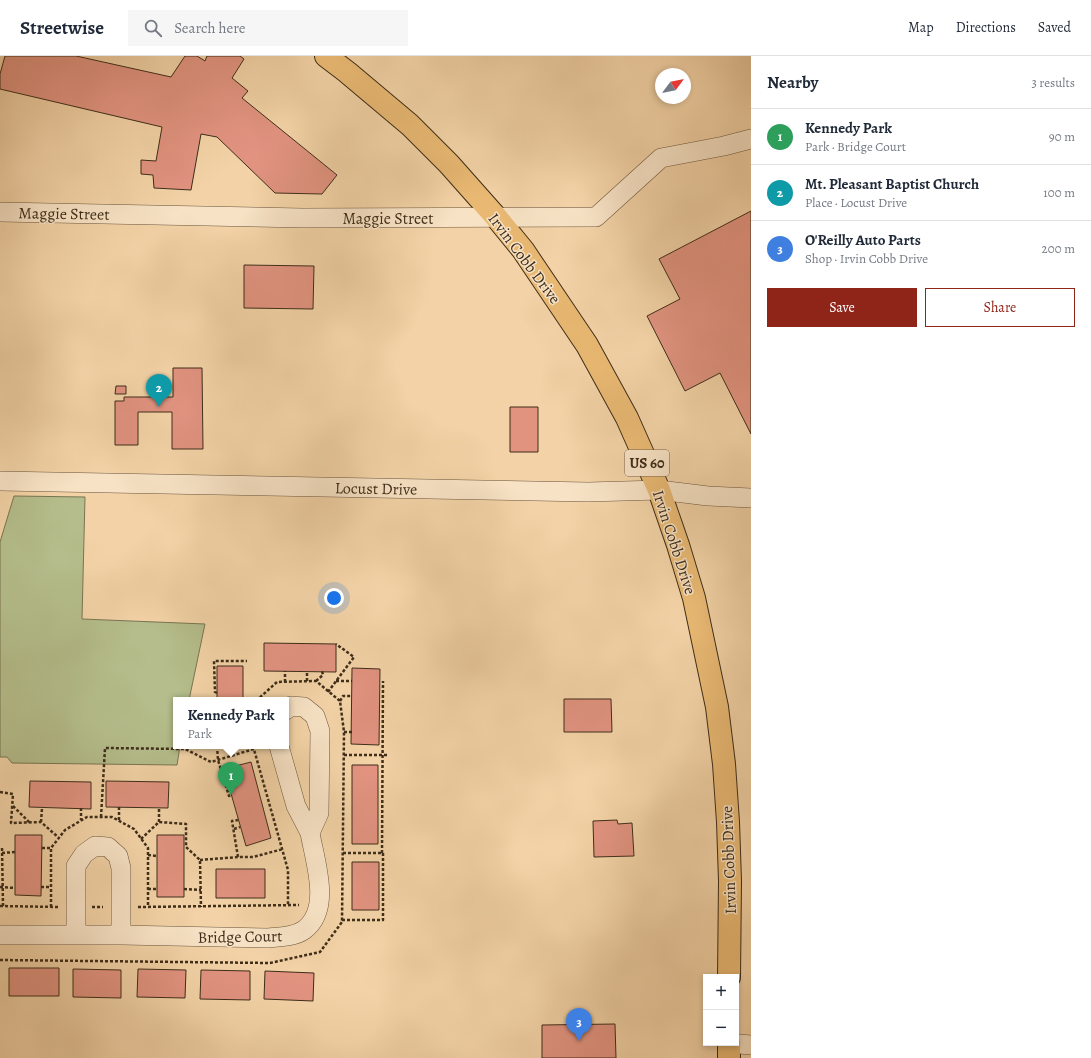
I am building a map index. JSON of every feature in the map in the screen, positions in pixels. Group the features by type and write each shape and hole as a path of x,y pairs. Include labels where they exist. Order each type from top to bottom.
{"main road":[{"name":"Irvin Cobb Drive","path":"326,56 410,125 450,164 523,250 587,345 627,418 659,490 694,598 717,707 724,764 728,822 730,881 730,974"},
{"path":"729,1046 729,1058"}],"street":[{"name":"Maggie Street","path":"0,212 302,218 596,217 661,158 724,146 751,139"},
{"name":"Locust Drive","path":"0,481 580,492 659,490 708,496 751,498"},
{"path":"289,708 291,706 304,707 314,716 320,731 318,813 310,833"},
{"name":"Bridge Court","path":"0,935 76,934 268,938 287,937 303,930 314,918 320,899 319,884 310,833 296,806 280,749"},
{"path":"76,934 76,866 84,854 95,846 108,847 118,856 121,868 121,935"},
{"path":"739,1044 751,1045"}],"path":[{"path":"328,692 354,657 336,644"},
{"path":"217,693 215,692 214,661 247,661"},
{"path":"285,671 285,682"},
{"path":"307,671 307,682"},
{"path":"260,697 277,682 316,681 323,675 322,672"},
{"path":"316,681 340,702"},
{"path":"336,681 352,681"},
{"path":"342,920 383,920 383,681"},
{"path":"0,960 270,963 320,952 342,922 344,732 340,702 343,696 352,696"},
{"path":"344,732 352,732"},
{"path":"101,817 105,748 173,749"},
{"path":"185,749 211,762 251,749"},
{"path":"216,749 218,760 230,796 231,795"},
{"path":"254,749 288,870 288,906"},
{"path":"344,755 389,756"},
{"path":"0,792 13,794 11,822 41,822 58,838"},
{"path":"12,805 29,822"},
{"path":"119,807 119,820"},
{"path":"41,822 42,808"},
{"path":"81,808 81,821"},
{"path":"141,839 158,822 159,808"},
{"path":"238,820 232,821 238,857"},
{"path":"158,822 186,824 186,847 200,860 201,907"},
{"path":"234,829 240,828"},
{"path":"2,848 1,906 201,907 318,905"},
{"path":"42,848 51,848"},
{"path":"200,860 254,857 283,849"},
{"path":"2,853 15,852"},
{"path":"343,852 382,853"},
{"path":"148,855 157,856"},
{"path":"1,887 15,888"},
{"path":"41,887 52,887"},
{"path":"148,889 157,889"},
{"path":"184,889 201,890"}],"green space":[{"path":"14,496 85,497 82,619 205,624 190,697 173,697 173,749 180,749 177,765 12,763 7,757 0,757 0,542"}],"building":[{"path":"5,56 76,56 171,77 185,56 197,56 205,61 207,56 240,56 244,59 232,78 248,91 242,98 337,175 322,194 275,193 217,137 201,134 191,190 154,188 153,175 141,174 141,160 156,161 162,127 0,89 0,74"},
{"path":"751,211 751,434 720,373 685,391 647,316 680,299 659,259"},
{"path":"244,265 314,266 313,309 244,308"},
{"path":"173,368 202,368 203,449 172,449 172,412 138,412 138,445 115,445 115,401 124,401 124,397 173,397"},
{"path":"116,386 126,386 126,394 115,394"},
{"path":"510,407 538,407 538,452 510,452"},
{"path":"264,643 336,644 336,672 264,671"},
{"path":"217,666 243,666 243,697 217,697"},
{"path":"352,668 380,669 379,745 351,744"},
{"path":"564,699 611,699 612,732 564,732"},
{"path":"251,762 271,838 246,846 224,769"},
{"path":"352,765 378,765 378,844 352,844"},
{"path":"30,781 91,782 91,809 29,807"},
{"path":"106,781 169,782 168,808 106,807"},
{"path":"617,820 618,824 632,823 634,856 594,857 593,821"},
{"path":"15,835 42,835 41,896 15,895"},
{"path":"157,835 184,835 184,897 157,897"},
{"path":"352,862 379,862 379,910 352,910"},
{"path":"216,869 265,869 265,898 216,898"},
{"path":"9,968 59,968 59,996 9,996"},
{"path":"73,969 121,970 121,998 73,997"},
{"path":"138,969 186,970 185,998 137,997"},
{"path":"201,970 250,971 250,1000 200,999"},
{"path":"265,971 314,973 313,1001 264,999"},
{"path":"615,1024 616,1058 542,1058 542,1025"}],"place":[{"name":"Mt. Pleasant Baptist Church","path":"159,407"},
{"name":"Kennedy Park","path":"231,795"},
{"name":"O'Reilly Auto Parts","path":"579,1041"}]}
